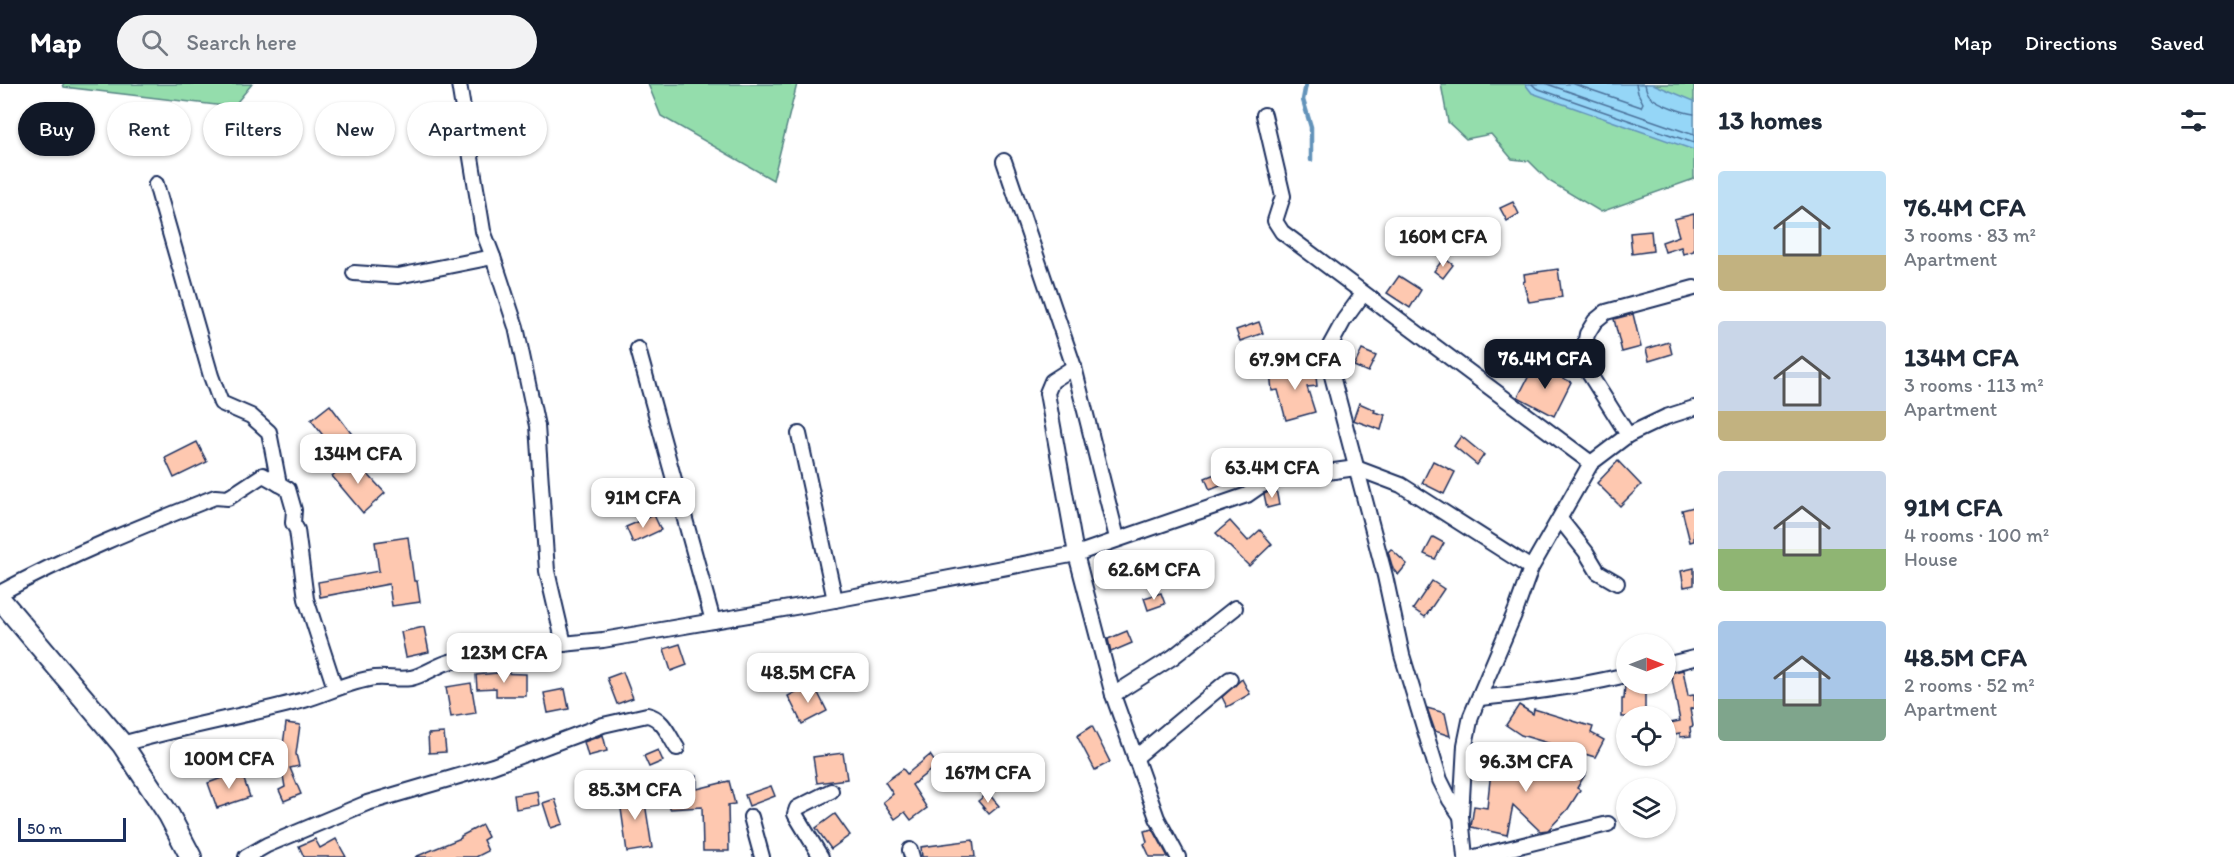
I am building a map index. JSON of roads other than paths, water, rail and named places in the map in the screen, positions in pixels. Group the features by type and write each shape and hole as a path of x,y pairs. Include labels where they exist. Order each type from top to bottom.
{"main road":[{"path":"0,598 122,744 169,815 191,857"}],"street":[{"path":"459,84 483,231 494,257 516,327 537,426 547,571 564,644"},
{"path":"1264,115 1283,196 1275,221 1289,240 1591,463"},
{"path":"1004,161 1074,367 1117,538"},
{"path":"156,184 222,403 251,416 269,432 279,484"},
{"path":"354,273 398,276 494,257"},
{"path":"1628,435 1586,367 1584,351 1587,333 1595,321 1606,312 1694,288"},
{"path":"1363,294 1344,320 1326,353 1385,576 1402,655 1440,780 1461,816"},
{"path":"638,349 713,621"},
{"path":"1074,367 1052,381 1047,393 1076,554 1113,695 1157,818 1178,857"},
{"path":"1466,857 1461,816 1464,745 1472,716 1531,568 1591,463 1628,435 1666,417 1694,408"},
{"path":"799,434 835,600"},
{"path":"122,744 306,699 335,688 375,678 409,678 421,675 444,662 603,640 835,600 1076,554 1247,495 1276,479 1356,468 1401,485 1531,568"},
{"path":"0,593 110,539 214,497 228,498 263,475 288,489 294,510 293,523 297,530 306,599 335,688"},
{"path":"1560,519 1586,552 1598,572 1617,583"},
{"path":"1113,695 1173,657 1235,608"},
{"path":"1676,662 1694,658"},
{"path":"1480,698 1552,690 1616,678"},
{"path":"1135,758 1230,679"},
{"path":"246,857 267,845 367,803 493,766 603,725 647,715 655,716 677,748"},
{"path":"820,857 795,814 797,808 831,791"},
{"path":"751,817 762,857"},
{"path":"1475,857 1608,824"}],"water":[{"path":"1525,84 1653,84 1694,101 1694,150 1532,93"}],"waterway":[{"path":"1306,84 1303,100 1311,127 1311,160"}]}
